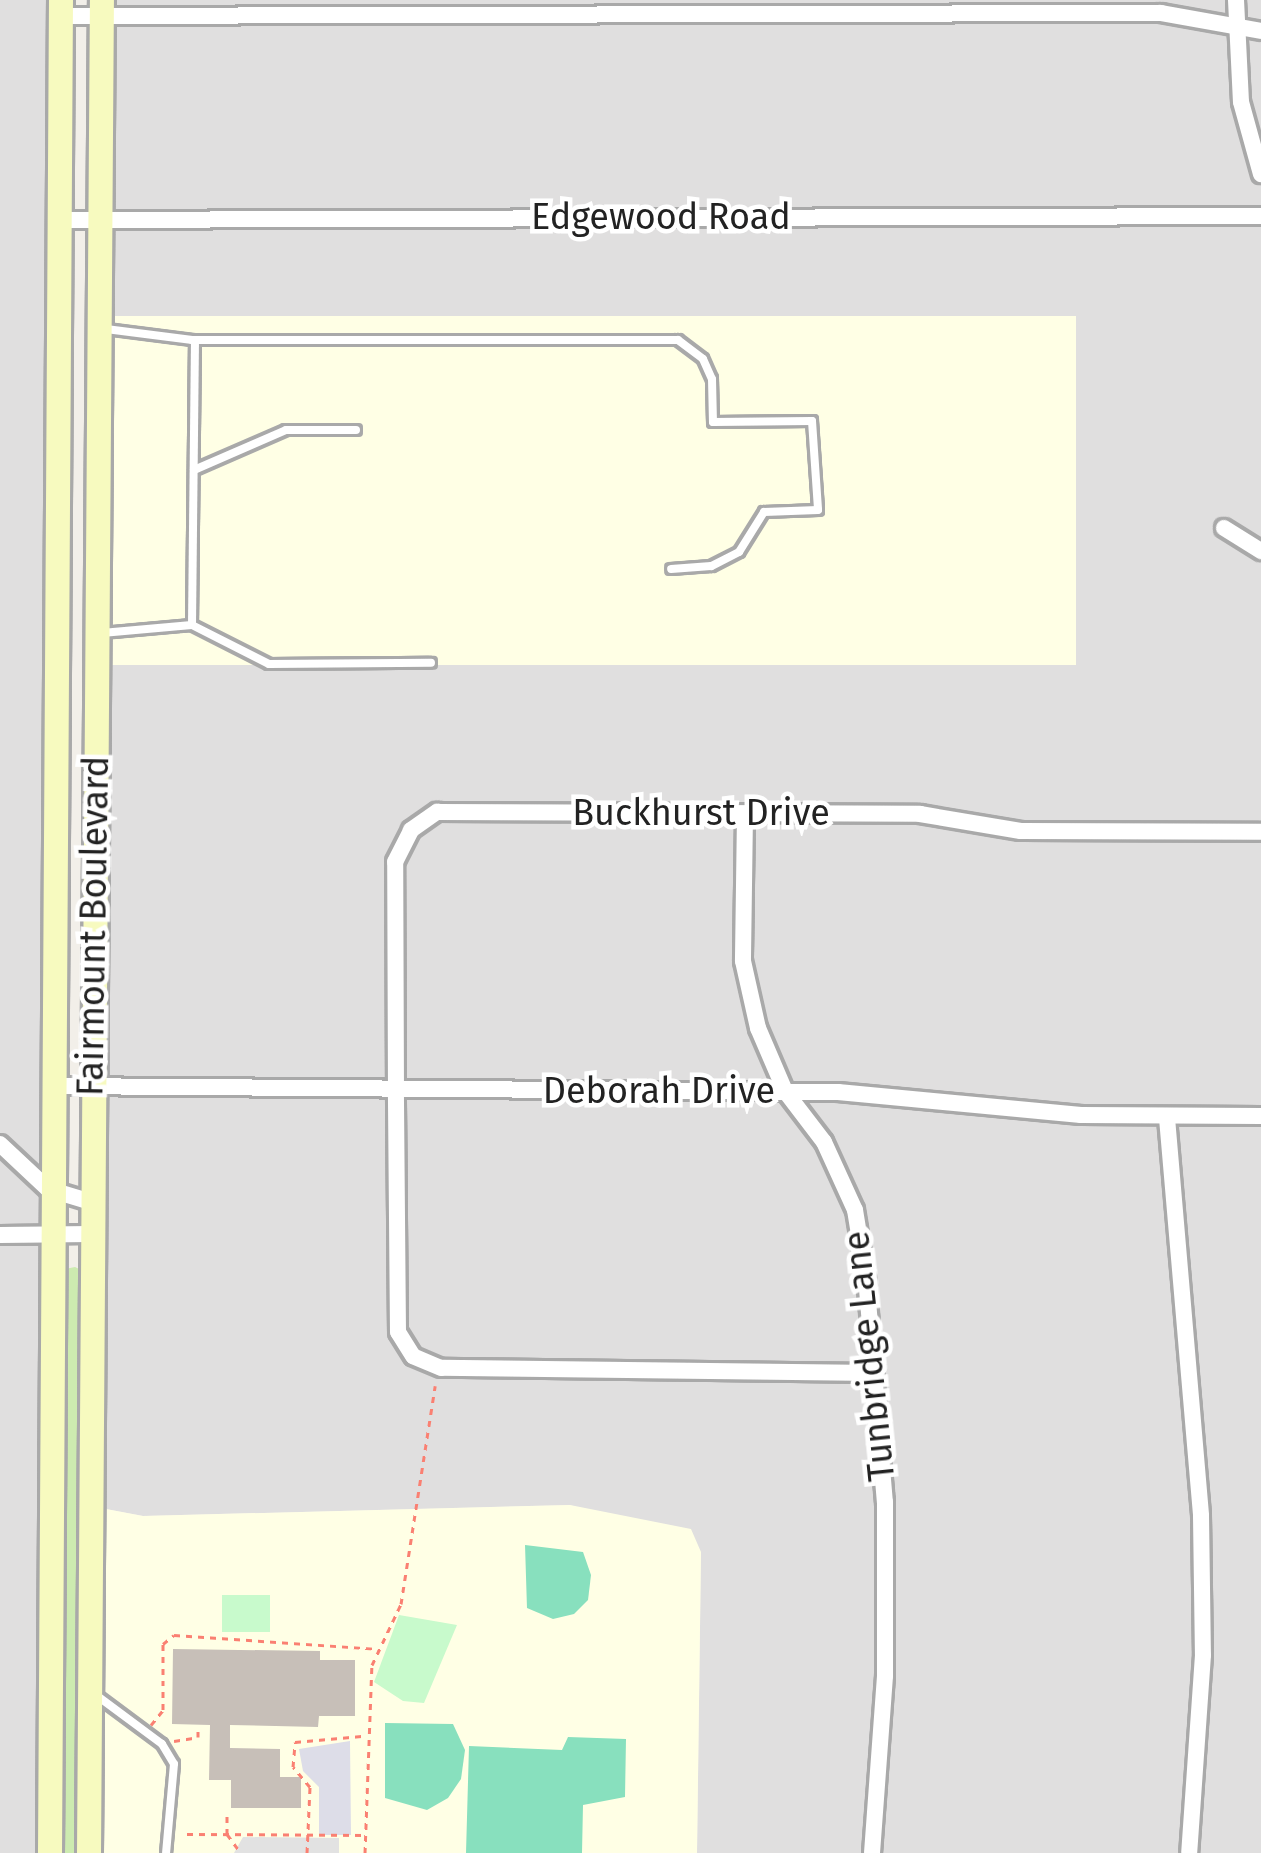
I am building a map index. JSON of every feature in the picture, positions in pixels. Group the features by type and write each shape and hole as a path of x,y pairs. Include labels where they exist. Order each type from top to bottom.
{"main road":[{"name":"Fairmount Boulevard","path":"50,1853 62,8"},
{"name":"Fairmount Boulevard","path":"88,1853 102,8"}],"street":[{"path":"1235,0 1241,102 1261,174"},
{"path":"62,8 1162,13 1261,32"},
{"name":"Edgewood Road","path":"62,220 1261,216"},
{"path":"1224,528 1261,551"},
{"name":"Buckhurst Drive","path":"875,1373 441,1368 413,1356 398,1332 395,862 411,830 437,812 920,814 1021,831 1261,832"},
{"name":"Tunbridge Lane","path":"746,814 743,961 758,1028 784,1091 824,1142 855,1210 875,1373 885,1676 872,1853"},
{"name":"Deborah Drive","path":"56,1086 396,1093 784,1091 926,1095 1167,1118 1261,1116"},
{"path":"1167,1118 1201,1516 1203,1655 1189,1853"},
{"path":"0,1144 54,1192 91,1202"},
{"path":"0,1235 91,1234"}],"lane":[{"path":"100,328 196,340 678,340 703,359 712,379 712,422 812,421 818,510 764,512 739,552 711,566 671,569"},
{"path":"192,625 196,340"},
{"path":"194,470 286,430 356,430"},
{"path":"97,632 192,625 269,664 431,662"},
{"path":"90,1690 162,1744 174,1764 166,1853"}],"path":[{"path":"365,1853 364,1736 380,1649 401,1604 436,1384"},
{"path":"151,1725 164,1710 163,1644 174,1635 380,1649"},
{"path":"172,1742 198,1737 198,1729"},
{"path":"307,1853 310,1786 293,1767 295,1742 364,1736"},
{"path":"227,1816 227,1834 241,1853"},
{"path":"187,1834 365,1835"}],"shaded area":[{"path":"0,0 61,0 50,1853 0,1853"},
{"path":"111,0 1261,0 1261,1853 697,1853 701,1552 570,1505 143,1516 106,1509"},
{"path":"100,316 1076,316 1076,665 100,665"},
{"path":"570,1505 691,1529 701,1552 697,1853 99,1853 106,1509 143,1516"},
{"path":"350,1741 351,1835 319,1835 319,1787 303,1771 299,1749"},
{"path":"243,1837 339,1838 339,1853 234,1853"}],"green space":[{"path":"65,1269 81,1270 82,1853 58,1853"},
{"path":"525,1545 583,1552 591,1575 588,1600 574,1614 553,1619 527,1608"},
{"path":"222,1595 270,1595 270,1632 222,1632"},
{"path":"399,1615 457,1625 424,1703 403,1701 374,1682"},
{"path":"385,1723 453,1724 465,1750 461,1779 448,1798 427,1810 385,1798"},
{"path":"568,1737 626,1739 625,1797 583,1805 582,1853 466,1853 469,1746 562,1750"}],"building":[{"path":"173,1649 320,1651 320,1660 355,1660 355,1716 319,1716 318,1727 230,1725 230,1748 280,1749 280,1777 301,1777 301,1808 231,1808 231,1780 209,1780 210,1725 172,1724"}]}
